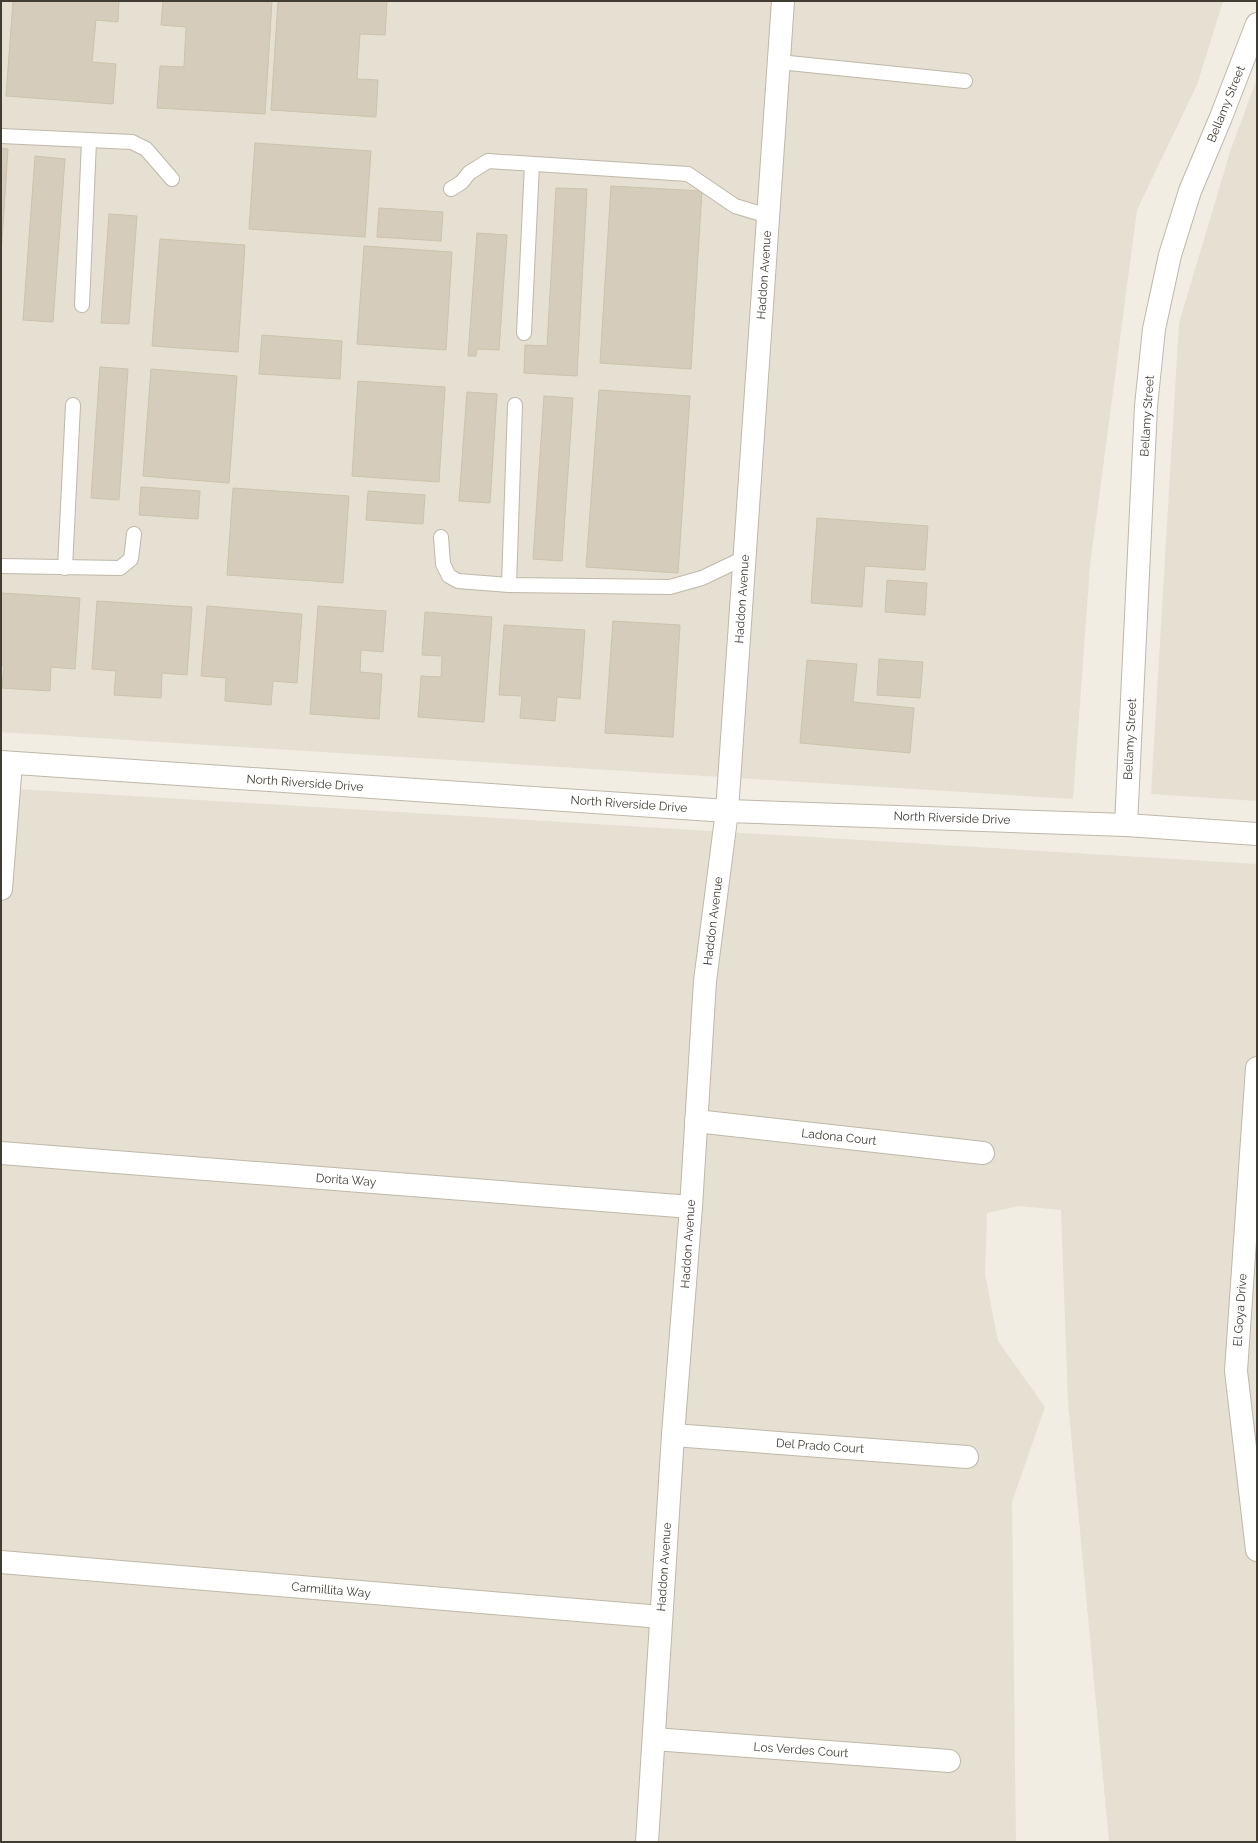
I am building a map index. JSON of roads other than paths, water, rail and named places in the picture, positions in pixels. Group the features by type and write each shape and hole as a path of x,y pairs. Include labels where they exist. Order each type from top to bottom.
{"street":[{"name":"Haddon Avenue","path":"647,1842 673,1435 691,1207 705,981 727,811 783,1"},
{"name":"Bellamy Street","path":"1126,825 1146,406 1154,329 1170,255 1190,191 1221,117 1257,24"},
{"name":"North Riverside Drive","path":"6,763 727,811 1126,825 1257,834"},
{"path":"1,889 6,763"},
{"name":"El Goya Drive","path":"1257,1068 1236,1371 1257,1550"},
{"name":"Ladona Court","path":"696,1121 983,1153"},
{"name":"Dorita Way","path":"1,1153 691,1207"},
{"name":"Del Prado Court","path":"673,1435 967,1457"},
{"name":"Carmillita Way","path":"1,1562 661,1617"},
{"name":"Los Verdes Court","path":"654,1738 949,1761"}],"lane":[{"path":"778,62 966,80"},
{"path":"1,136 132,142 146,148 172,179"},
{"path":"82,306 89,141"},
{"path":"451,189 462,182 469,173 488,161 688,174 735,206 768,216"},
{"path":"524,333 532,164"},
{"path":"65,568 73,405"},
{"path":"509,584 515,405"},
{"path":"1,566 120,568 131,559 134,534"},
{"path":"441,538 443,564 449,576 458,581 509,584 670,587 702,578 744,558"}]}
